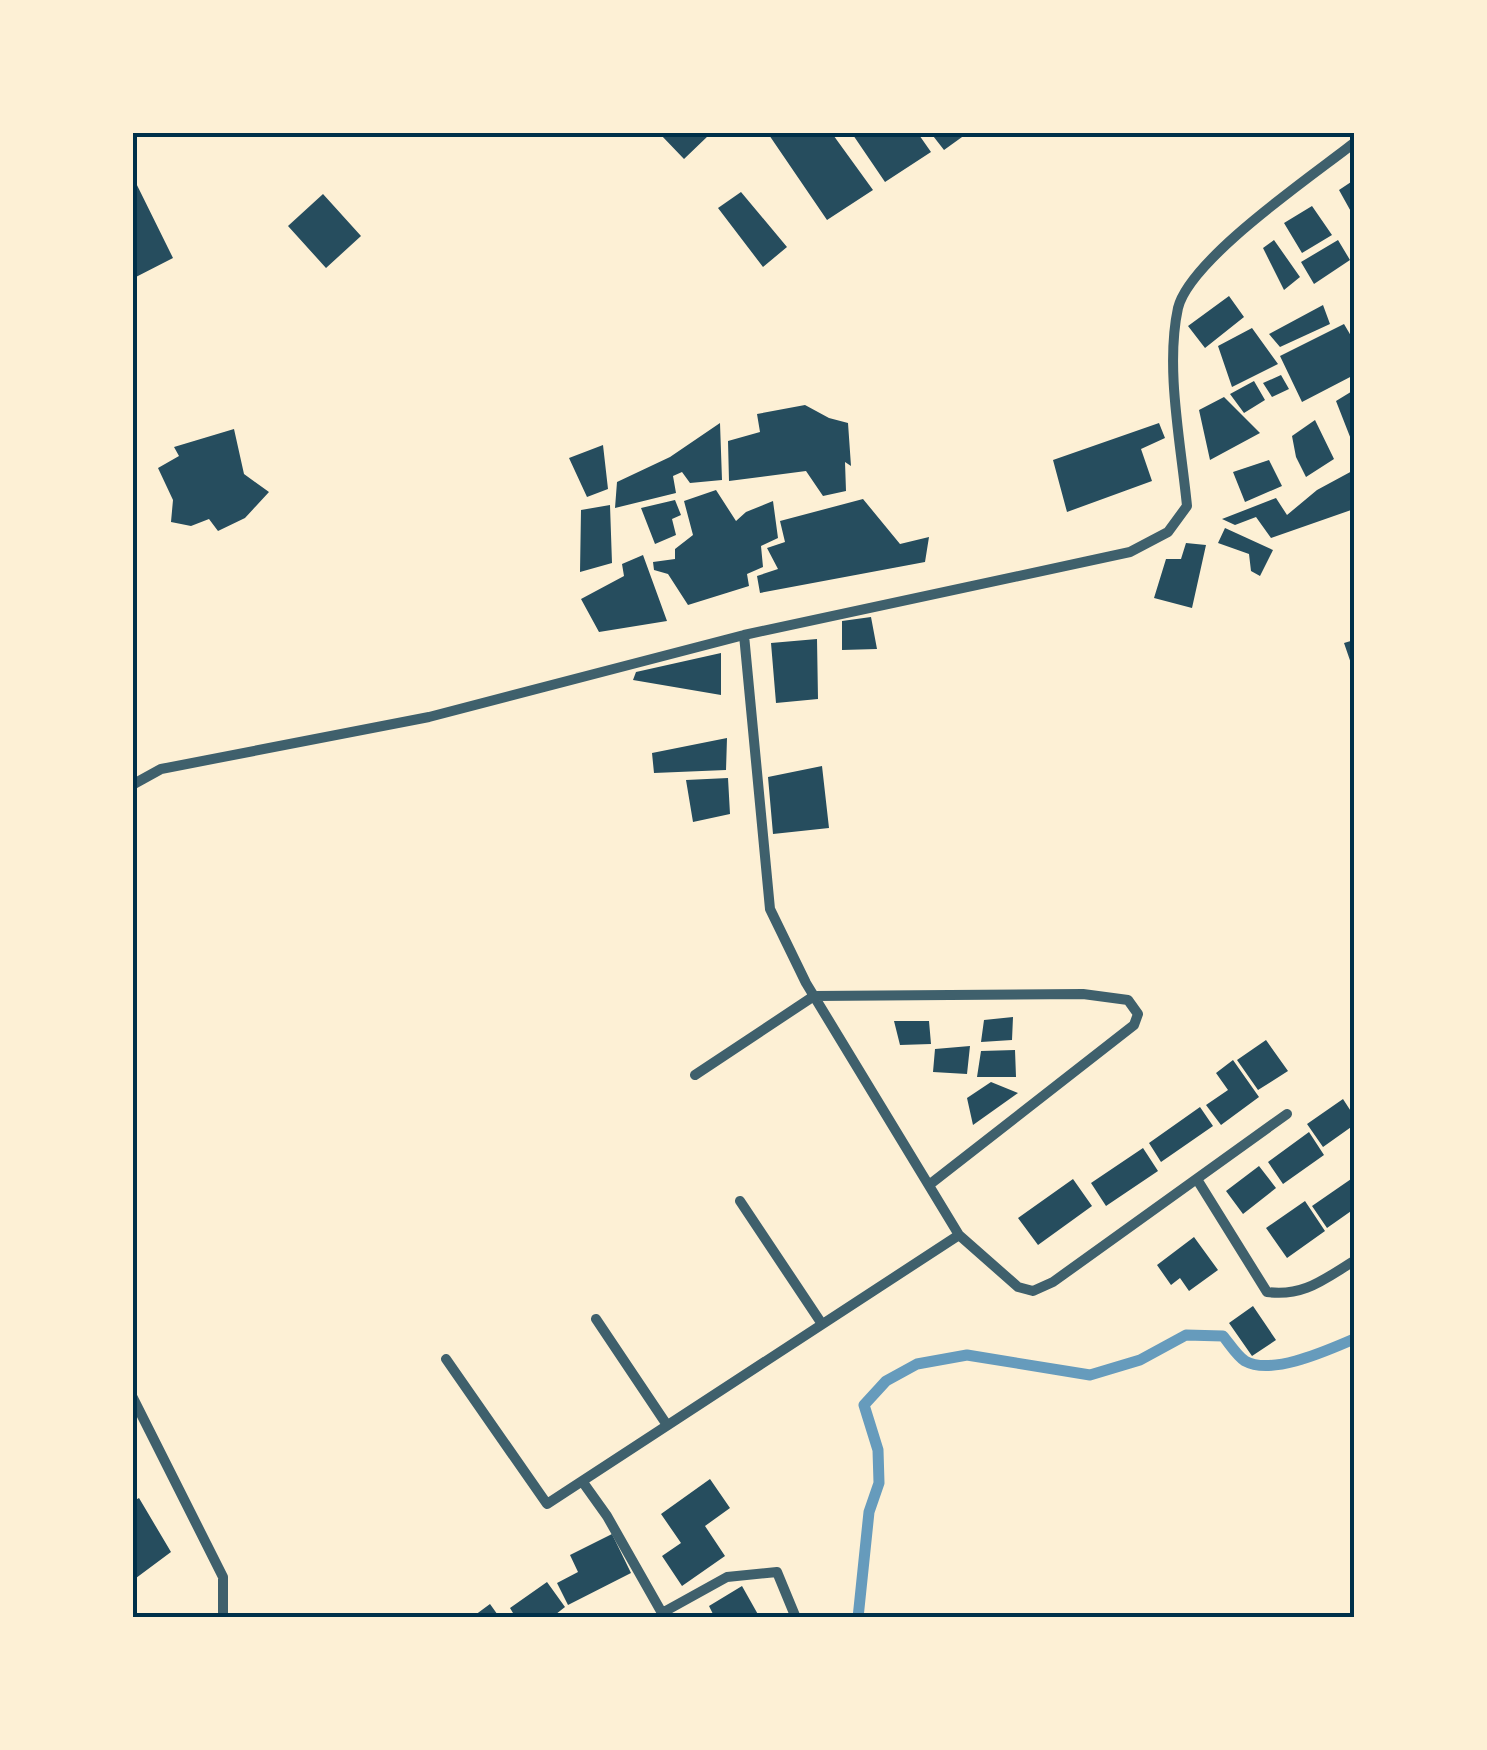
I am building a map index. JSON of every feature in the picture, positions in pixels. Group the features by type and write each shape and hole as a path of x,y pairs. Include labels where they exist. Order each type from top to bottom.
{"street":[{"path":"132,785 161,769 429,717 744,634 1130,552 1168,532 1187,506 1173,352 1179,304 1214,253 1354,143"},
{"path":"744,634 770,909 814,996 959,1235 1018,1287 1033,1291 1053,1282 1198,1181 1287,1114"},
{"path":"695,1075 814,996 1083,994 1128,1000 1138,1014 1134,1026 929,1185"},
{"path":"1198,1181 1267,1292 1290,1295 1354,1260"},
{"path":"740,1201 822,1324"},
{"path":"446,1359 547,1504 959,1235"},
{"path":"596,1319 667,1425"},
{"path":"132,1396 224,1578 224,1618"},
{"path":"582,1481 607,1516 662,1613 727,1577 777,1572 796,1618"}],"building":[{"path":"767,132 831,132 873,190 827,220"},
{"path":"851,132 917,132 931,152 885,182"},
{"path":"930,132 969,132 944,150"},
{"path":"661,135 709,135 684,159"},
{"path":"132,175 173,258 132,279"},
{"path":"1354,180 1354,217 1339,190"},
{"path":"741,192 787,247 763,267 718,208"},
{"path":"323,194 361,236 326,268 288,226"},
{"path":"1312,206 1332,235 1302,253 1284,223"},
{"path":"1274,240 1300,277 1284,290 1263,248"},
{"path":"1338,240 1350,260 1314,284 1301,262"},
{"path":"1229,296 1244,317 1205,348 1188,326"},
{"path":"1323,305 1330,324 1280,347 1269,334"},
{"path":"1344,324 1354,341 1354,375 1302,402 1280,356"},
{"path":"1252,328 1278,364 1232,387 1218,346"},
{"path":"1281,375 1289,389 1272,397 1263,383"},
{"path":"1254,381 1265,400 1244,413 1230,394"},
{"path":"1354,390 1354,447 1336,401"},
{"path":"1224,397 1260,433 1210,460 1199,410"},
{"path":"805,405 848,423 851,466 845,462 846,491 823,496 806,471 729,481 728,441 760,432 757,414"},
{"path":"1315,420 1334,459 1306,477 1296,457 1292,436"},
{"path":"720,423 722,480 690,483 682,472 673,476 676,493 615,508 617,482 670,457"},
{"path":"1159,423 1165,438 1141,449 1152,481 1067,512 1053,460"},
{"path":"234,429 244,474 269,492 245,518 218,531 209,519 191,526 171,522 173,500 158,468 179,456 174,447"},
{"path":"603,445 608,489 587,497 569,458"},
{"path":"1269,460 1282,486 1245,502 1233,472"},
{"path":"1354,470 1354,509 1271,538 1256,517 1235,525 1222,519 1276,498 1287,515 1317,490"},
{"path":"716,490 736,521 746,512 773,501 778,538 761,546 763,567 747,574 749,586 688,605 668,574 654,570 653,562 675,559 675,549 693,535 684,501"},
{"path":"863,499 900,544 929,537 925,562 760,593 757,576 778,569 767,548 785,542 780,521"},
{"path":"675,500 681,515 672,519 676,535 655,544 641,508"},
{"path":"610,505 612,563 580,572 581,510"},
{"path":"1225,528 1273,550 1260,576 1251,571 1249,554 1218,543"},
{"path":"1186,543 1206,545 1192,608 1154,598 1166,559 1181,559"},
{"path":"643,555 667,621 599,632 581,599 624,576 622,564"},
{"path":"871,617 877,649 842,650 842,621"},
{"path":"817,639 818,699 776,703 771,643"},
{"path":"1354,640 1354,672 1344,643"},
{"path":"721,653 721,695 633,680 636,672"},
{"path":"727,738 726,770 654,773 652,753"},
{"path":"822,766 829,828 773,834 768,777"},
{"path":"728,778 730,814 693,822 686,780"},
{"path":"1013,1017 1012,1040 981,1042 984,1020"},
{"path":"894,1021 929,1021 931,1044 900,1045"},
{"path":"1266,1040 1288,1071 1258,1090 1237,1060"},
{"path":"970,1046 967,1074 933,1072 935,1049"},
{"path":"1015,1050 1016,1077 977,1077 981,1051"},
{"path":"1233,1060 1259,1097 1221,1125 1206,1105 1228,1090 1216,1073"},
{"path":"991,1082 1018,1093 973,1125 967,1098"},
{"path":"1343,1099 1354,1116 1354,1125 1323,1147 1307,1124"},
{"path":"1200,1107 1213,1126 1161,1162 1149,1143"},
{"path":"1309,1132 1324,1155 1283,1184 1268,1162"},
{"path":"1143,1148 1158,1171 1106,1206 1091,1183"},
{"path":"1259,1166 1276,1188 1243,1214 1226,1191"},
{"path":"1354,1177 1354,1209 1327,1228 1312,1206"},
{"path":"1073,1179 1092,1206 1038,1245 1018,1218"},
{"path":"1305,1201 1325,1231 1287,1258 1266,1228"},
{"path":"1194,1237 1218,1270 1189,1291 1180,1278 1171,1285 1157,1265"},
{"path":"1253,1306 1276,1340 1252,1356 1229,1323"},
{"path":"710,1479 730,1508 705,1526 725,1556 682,1586 662,1556 681,1543 661,1514"},
{"path":"139,1498 171,1552 132,1581 132,1502"},
{"path":"612,1534 631,1573 568,1605 557,1583 578,1572 570,1555"},
{"path":"547,1582 565,1607 551,1618 516,1618 510,1608"},
{"path":"742,1586 760,1618 715,1618 709,1606"},
{"path":"490,1604 500,1618 471,1618"}],"waterway":[{"path":"858,1618 869,1512 879,1483 878,1450 864,1405 886,1381 917,1364 967,1355 1090,1375 1140,1360 1186,1335 1223,1336 1245,1361 1256,1365 1300,1360 1354,1339"}]}
